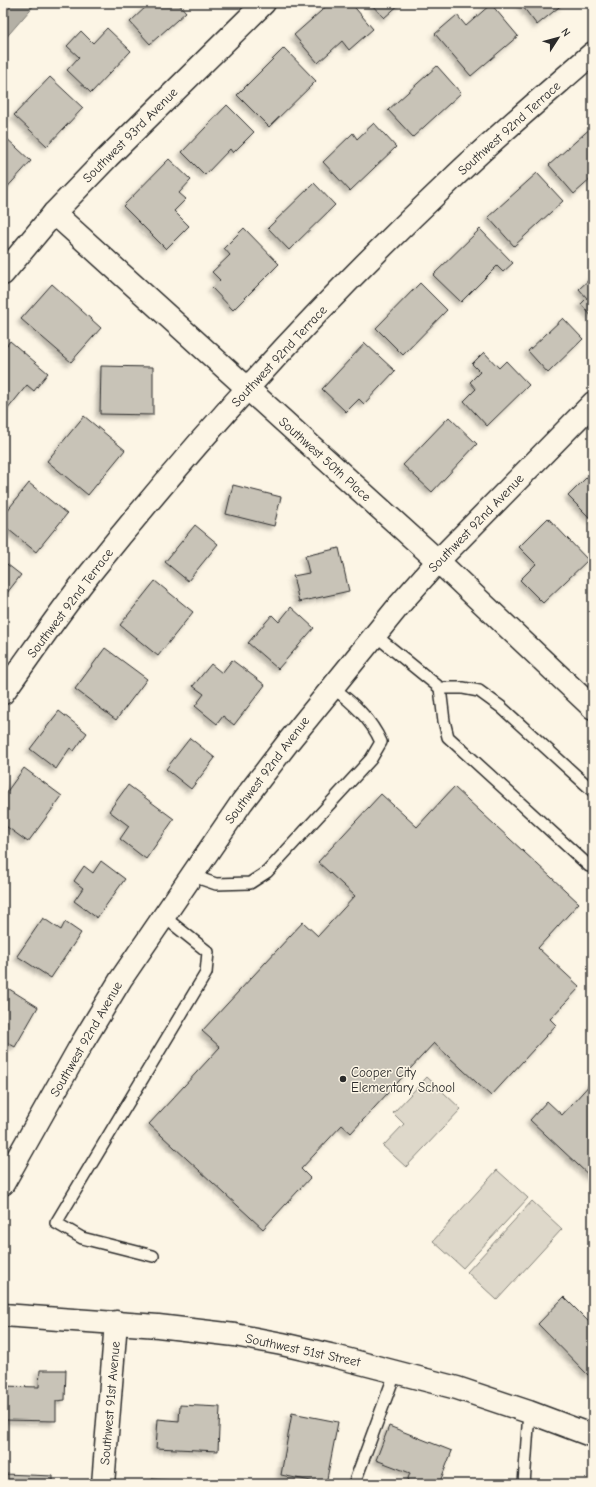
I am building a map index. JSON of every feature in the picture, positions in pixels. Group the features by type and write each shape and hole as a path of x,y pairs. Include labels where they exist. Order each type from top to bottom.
{"street":[{"name":"Southwest 93rd Avenue","path":"3,274 54,213 171,93 264,3"},
{"name":"Southwest 92nd Terrace","path":"3,693 86,578 150,499 216,424 332,298 396,232 461,170 593,54"},
{"name":"Southwest 50th Place","path":"54,213 438,561 593,708"},
{"name":"Southwest 92nd Avenue","path":"3,1184 120,979 190,875 242,802 375,634 438,561 593,403"},
{"name":"Southwest 51st Street","path":"3,1315 116,1322 194,1329 235,1335 330,1355 457,1388 529,1412 593,1436"},
{"name":"Southwest 91st Avenue","path":"103,1484 116,1322"}],"lane":[{"path":"375,634 440,688 463,688 479,691 501,707 593,791"},
{"path":"190,875 216,884 250,883 267,872 371,759 381,742 375,729 352,702 332,687"},
{"path":"440,688 444,722 448,737 589,866 593,867"},
{"path":"153,1256 82,1238 56,1223 206,973 208,952 163,916"},
{"path":"354,1484 396,1371"},
{"path":"524,1484 529,1412"}],"shaded area":[{"path":"3,3 36,3 3,41"},
{"path":"427,1077 461,1109 406,1167 383,1146 404,1124 393,1113"},
{"path":"497,1170 528,1198 463,1268 433,1241"},
{"path":"532,1201 562,1229 497,1300 467,1272"}],"building":[{"path":"150,3 178,3 186,12 150,44 130,22"},
{"path":"330,3 351,3 373,29 349,50 342,41 318,63 294,35"},
{"path":"370,3 401,3 384,18"},
{"path":"520,3 564,3 537,25"},
{"path":"491,4 518,36 471,76 435,34 457,15 466,26"},
{"path":"107,28 131,51 91,93 67,70 79,57 67,46 81,31 93,43"},
{"path":"284,48 316,81 269,127 237,95"},
{"path":"437,66 461,93 413,137 388,110"},
{"path":"50,77 83,108 47,146 14,115"},
{"path":"227,105 254,132 233,153 230,149 205,175 182,152"},
{"path":"374,123 396,147 350,191 323,162 353,133 357,139"},
{"path":"593,126 593,177 574,194 549,165"},
{"path":"3,135 31,161 3,192"},
{"path":"169,159 191,180 179,193 186,199 174,211 189,226 166,249 123,206"},
{"path":"537,173 563,201 514,246 488,217"},
{"path":"314,183 335,205 289,250 268,228"},
{"path":"244,228 279,264 233,310 212,288 220,280 212,272 230,255 224,248"},
{"path":"480,229 513,263 503,272 497,266 461,302 433,275"},
{"path":"593,276 593,318 581,304 587,298 579,289"},
{"path":"420,283 447,310 403,355 376,328"},
{"path":"52,284 101,328 71,362 21,319"},
{"path":"563,318 583,339 548,373 528,351"},
{"path":"10,341 48,373 34,391 27,385 3,415 3,350"},
{"path":"365,343 395,371 364,404 359,399 346,412 322,389"},
{"path":"484,352 499,368 506,361 529,385 487,426 464,401 476,389 470,382 480,372 472,364"},
{"path":"101,366 153,367 153,415 100,414"},
{"path":"84,416 125,450 88,495 47,461"},
{"path":"449,417 477,444 432,492 403,465"},
{"path":"593,471 593,521 568,496"},
{"path":"29,483 67,514 36,552 3,525 3,516"},
{"path":"233,485 281,497 274,526 226,514"},
{"path":"548,518 588,560 543,603 520,580 536,564 519,547"},
{"path":"195,525 218,544 188,581 165,562"},
{"path":"339,548 349,591 299,602 293,576 309,573 305,556"},
{"path":"3,561 21,575 3,598"},
{"path":"155,581 193,612 158,656 120,625"},
{"path":"291,607 314,628 278,669 248,643 272,615 279,622"},
{"path":"105,648 147,679 116,720 75,689"},
{"path":"232,660 265,685 234,725 223,716 217,724 195,706 204,694 193,686 211,664 222,673"},
{"path":"59,711 87,733 74,751 70,748 56,769 30,749"},
{"path":"190,738 215,758 191,789 166,769"},
{"path":"24,768 62,796 28,842 3,824 3,797"},
{"path":"128,785 174,819 146,859 120,839 129,826 109,811"},
{"path":"454,787 579,903 538,948 580,987 550,1019 556,1025 491,1096 434,1043 351,1133 342,1125 301,1169 310,1178 263,1229 149,1124 220,1047 202,1031 303,922 318,936 355,896 318,862 381,794 417,827"},
{"path":"101,861 125,879 97,918 74,901 83,888 74,881 84,866 93,873"},
{"path":"43,918 61,930 65,922 81,933 51,978 17,956"},
{"path":"6,987 38,1007 15,1047 3,1040 3,993"},
{"path":"593,1081 593,1179 530,1120 547,1101 562,1115"},
{"path":"564,1297 593,1326 593,1370 588,1375 538,1324"},
{"path":"40,1370 66,1370 65,1400 56,1401 56,1421 3,1420 3,1386 39,1387"},
{"path":"180,1405 220,1407 218,1451 156,1448 158,1419 179,1421"},
{"path":"292,1413 338,1422 326,1484 281,1475"},
{"path":"389,1426 452,1451 439,1484 406,1484 410,1473 376,1460"},
{"path":"4,1474 53,1476 53,1484 4,1484"},
{"path":"152,1479 206,1484 152,1484"}],"place":[{"name":"Cooper City Elementary School","path":"343,1079"}]}
